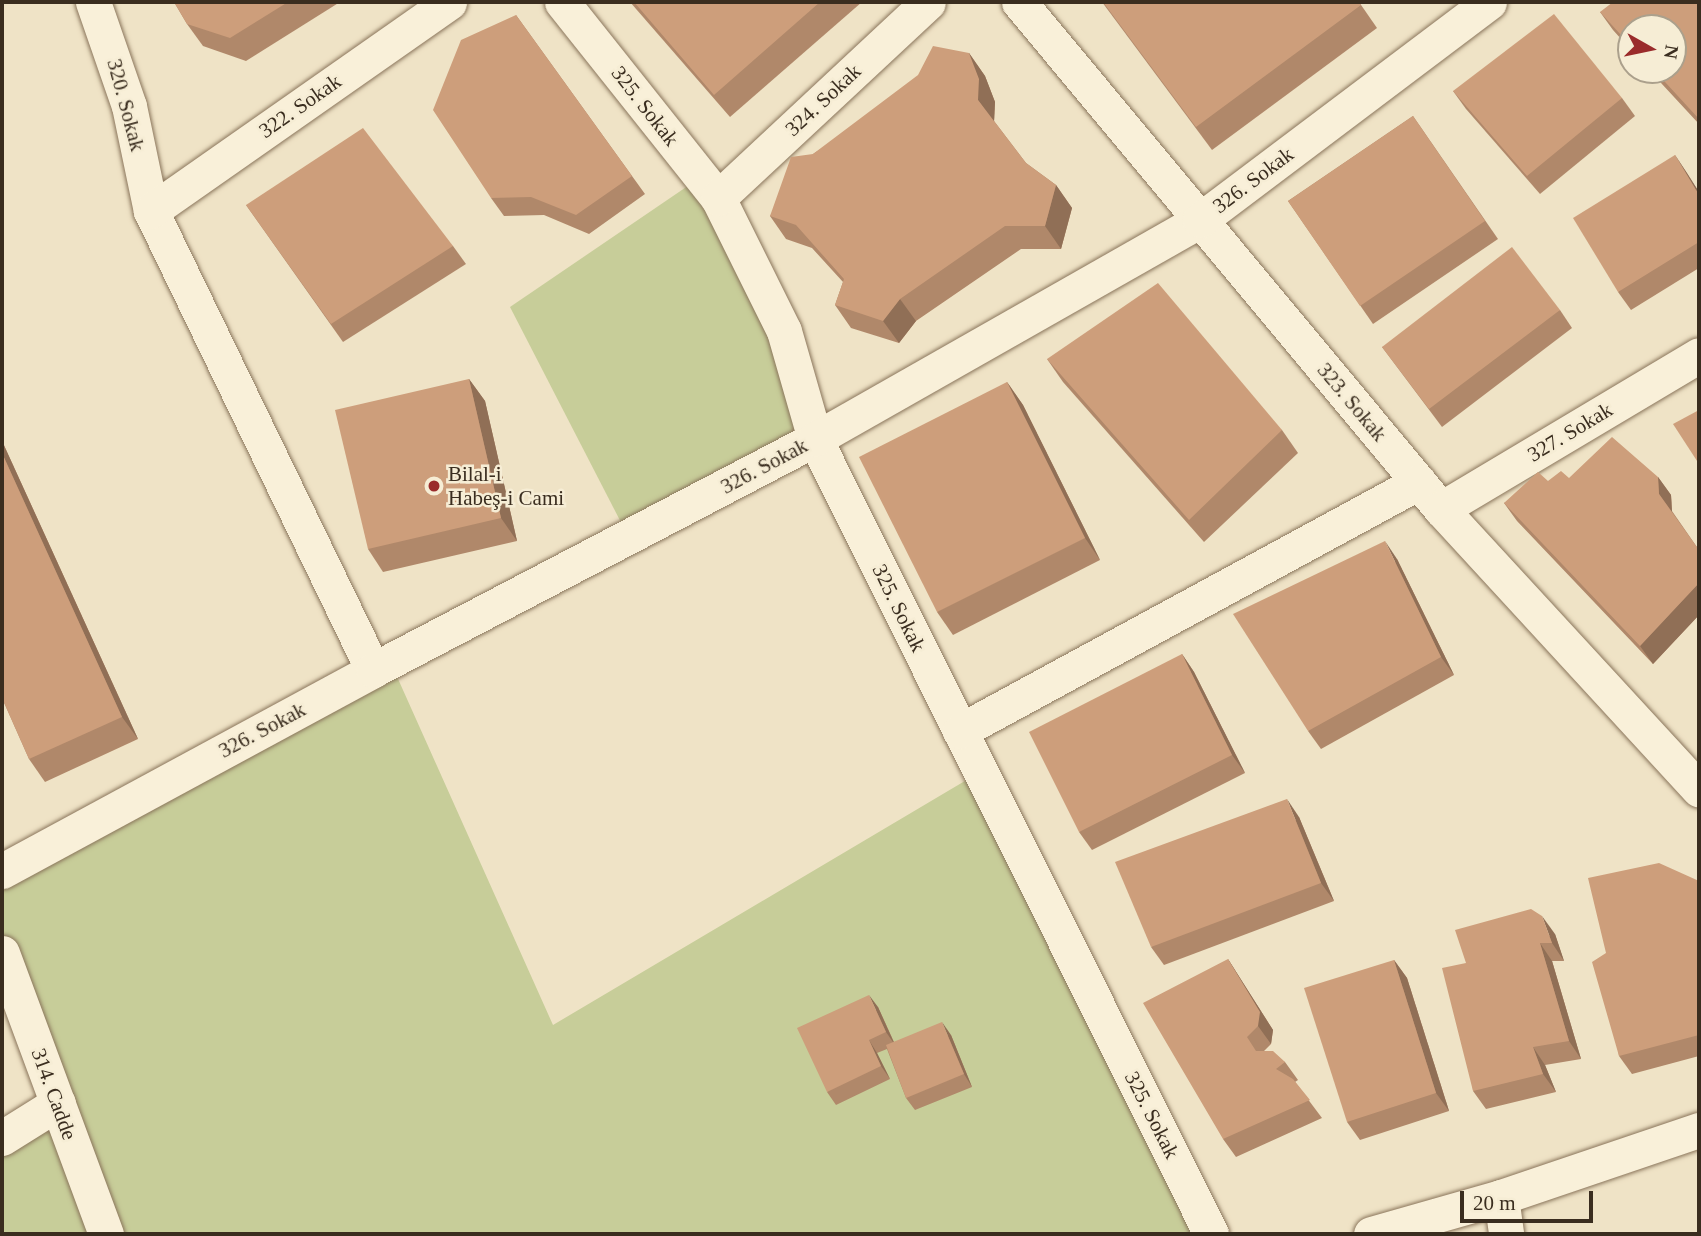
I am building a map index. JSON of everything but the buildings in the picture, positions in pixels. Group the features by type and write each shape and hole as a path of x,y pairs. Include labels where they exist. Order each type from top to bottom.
{"street":[{"name":"320. Sokak","path":"93,2 129,106 152,211 373,670"},
{"name":"322. Sokak","path":"152,211 449,2"},
{"name":"325. Sokak","path":"562,2 718,198 784,331 815,439 1211,1234"},
{"name":"324. Sokak","path":"718,198 928,2"},
{"name":"323. Sokak","path":"1019,2 1441,509 1699,790"},
{"name":"326. Sokak","path":"2,871 373,670 815,439 1200,220 1489,2"},
{"name":"327. Sokak","path":"1441,509 1699,355"},
{"path":"960,731 1419,482"},
{"name":"314. Cadde","path":"2,953 106,1234"},
{"path":"2,1138 58,1104"},
{"path":"1371,1234 1501,1197 1699,1130"},
{"path":"1501,1197 1506,1234"}],"green space":[{"path":"701,177 815,439 628,536 510,307"},
{"path":"390,661 553,1025 980,772 1211,1234 2,1234 2,1138 58,1103 2,953 2,871"}],"place":[{"name":"Bilal-i Habeş-i Cami","path":"434,486"}]}
